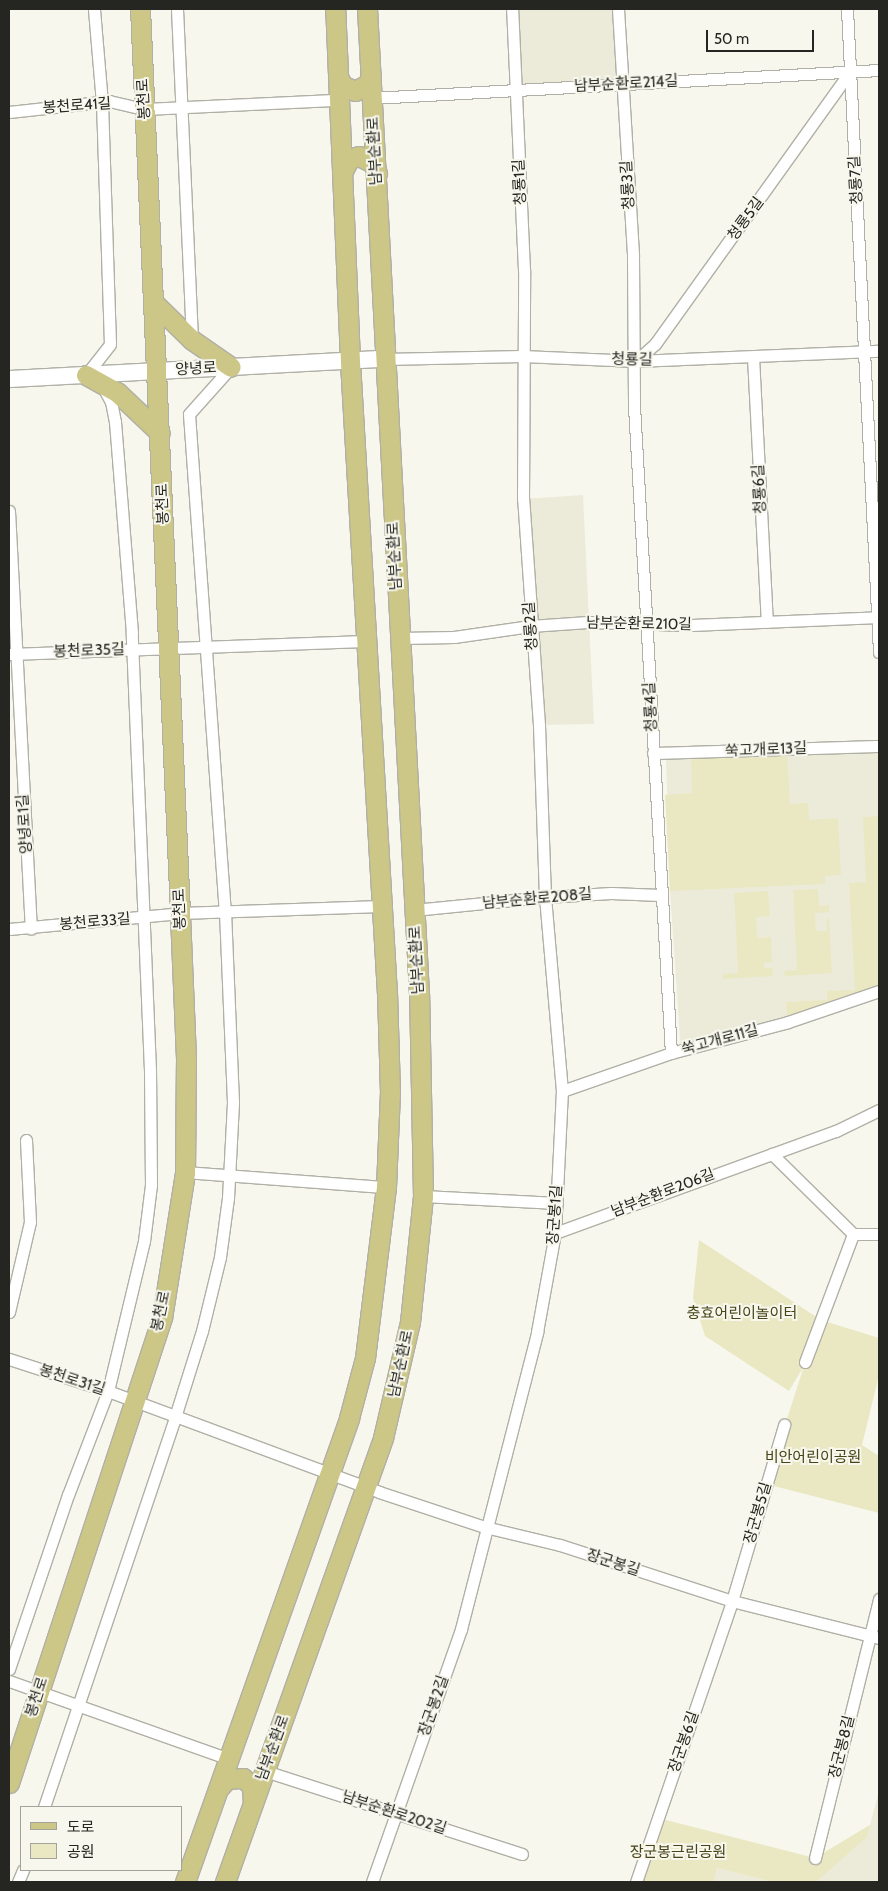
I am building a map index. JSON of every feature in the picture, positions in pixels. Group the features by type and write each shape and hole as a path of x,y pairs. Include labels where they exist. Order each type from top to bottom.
{"main road":[{"name":"봉천로","path":"9,1783 162,1318 185,1172 186,1058 170,649 140,9"},
{"path":"185,1882 329,1474 365,1358 386,1187 390,1093 350,361 335,9"},
{"name":"남부순환로","path":"225,1882 265,1771 358,1485 397,1387 406,1345 423,1196 423,1091 384,359 377,173 367,9"},
{"path":"338,76 342,85 355,91 368,84 370,75"},
{"path":"342,173 346,163 359,156 369,159 377,173"},
{"path":"154,304 192,340 231,367"},
{"name":"양녕로","path":"9,379 92,379 157,371 384,359"},
{"path":"92,379 117,392 160,433"},
{"path":"378,848 382,858 391,863 406,859 410,849"},
{"path":"219,1788 226,1779 243,1778 252,1786 253,1803"}],"street":[{"path":"9,1669 68,1495 108,1392 144,1241 151,1185 150,1070 141,918 132,650 115,422 111,402 92,379 110,344 102,103 94,9"},
{"path":"177,9 192,340"},
{"name":"청룡1길","path":"512,9 524,270 522,356"},
{"name":"청룡3길","path":"618,9 621,83 630,191 636,361"},
{"name":"청룡7길","path":"847,9 879,652"},
{"name":"남부순환로214길","path":"372,98 879,70"},
{"name":"청룡5길","path":"636,361 655,344 850,72"},
{"path":"145,109 339,100"},
{"name":"봉천로41길","path":"9,112 108,101 145,109"},
{"name":"청룡길","path":"384,359 522,356 636,361 879,351"},
{"name":"청룡2길","path":"522,356 523,499 530,626 539,725 545,897"},
{"name":"청룡6길","path":"753,357 767,622"},
{"name":"청룡4길","path":"636,361 634,406 660,895 671,1053"},
{"name":"봉천로","path":"44,1806 175,1417 202,1331 220,1257 229,1176 233,1102 225,914 204,646 189,414 231,367"},
{"name":"양녕로1길","path":"9,511 12,653 31,928"},
{"name":"남부순환로210길","path":"400,638 454,637 530,626 588,622 647,626 878,617"},
{"path":"170,649 204,646 366,641"},
{"name":"봉천로35길","path":"12,653 170,649"},
{"name":"쑥고개로13길","path":"653,753 879,746"},
{"name":"남부순환로208길","path":"414,910 545,897 611,893 660,895"},
{"name":"장군봉1길","path":"486,1527 537,1332 555,1233 562,1091 545,897"},
{"path":"180,913 225,914 381,906"},
{"name":"봉천로33길","path":"9,929 180,913"},
{"name":"쑥고개로11길","path":"562,1091 671,1053 788,1022 879,991"},
{"name":"남부순환로206길","path":"555,1233 772,1154 879,1110"},
{"path":"9,1312 30,1222 26,1140"},
{"path":"772,1154 853,1234 879,1234"},
{"path":"185,1172 386,1187"},
{"path":"423,1196 556,1202"},
{"path":"806,1362 853,1234"},
{"name":"봉천로31길","path":"9,1359 135,1402"},
{"path":"135,1402 358,1485"},
{"name":"장군봉5길","path":"732,1601 784,1425"},
{"name":"장군봉길","path":"358,1485 486,1527 560,1545 732,1601 875,1636"},
{"name":"장군봉2길","path":"372,1882 461,1629 486,1527"},
{"name":"장군봉8길","path":"815,1858 875,1636 879,1599"},
{"name":"장군봉6길","path":"636,1882 732,1601"},
{"path":"9,1681 77,1707 229,1759"},
{"name":"남부순환로202길","path":"265,1771 522,1854"}],"shaded area":[{"path":"512,9 618,9 621,83 516,90"},
{"path":"583,495 594,724 539,725 523,499"},
{"path":"879,748 879,987 681,1052 670,891 666,756"},
{"path":"879,1791 879,1882 808,1882 815,1858 870,1825"},
{"path":"717,1868 773,1882 714,1882"}],"green space":[{"path":"787,750 790,804 808,803 809,820 838,818 841,875 825,876 825,884 670,891 665,795 692,793 691,754"},
{"path":"879,816 879,991 787,1018 786,1002 827,1000 827,991 855,990 849,883 866,882 863,817"},
{"path":"818,889 819,906 829,905 829,912 815,913 816,931 827,931 826,919 829,919 832,973 785,976 784,971 797,970 793,890"},
{"path":"768,891 770,916 756,917 757,938 771,937 772,962 764,963 764,968 772,968 773,976 723,979 723,974 738,973 734,893"},
{"path":"699,1240 821,1320 879,1338 879,1375 862,1445 879,1456 879,1513 766,1484 804,1366 789,1391 705,1336 693,1298"},
{"name":"장군봉근린공원","path":"658,1818 815,1858 870,1825 867,1837 816,1882 773,1882 717,1868 714,1882 636,1882"}],"park label":[{"name":"충효어린이놀이터","path":"742,1314"},
{"name":"비안어린이공원","path":"813,1458"}]}
